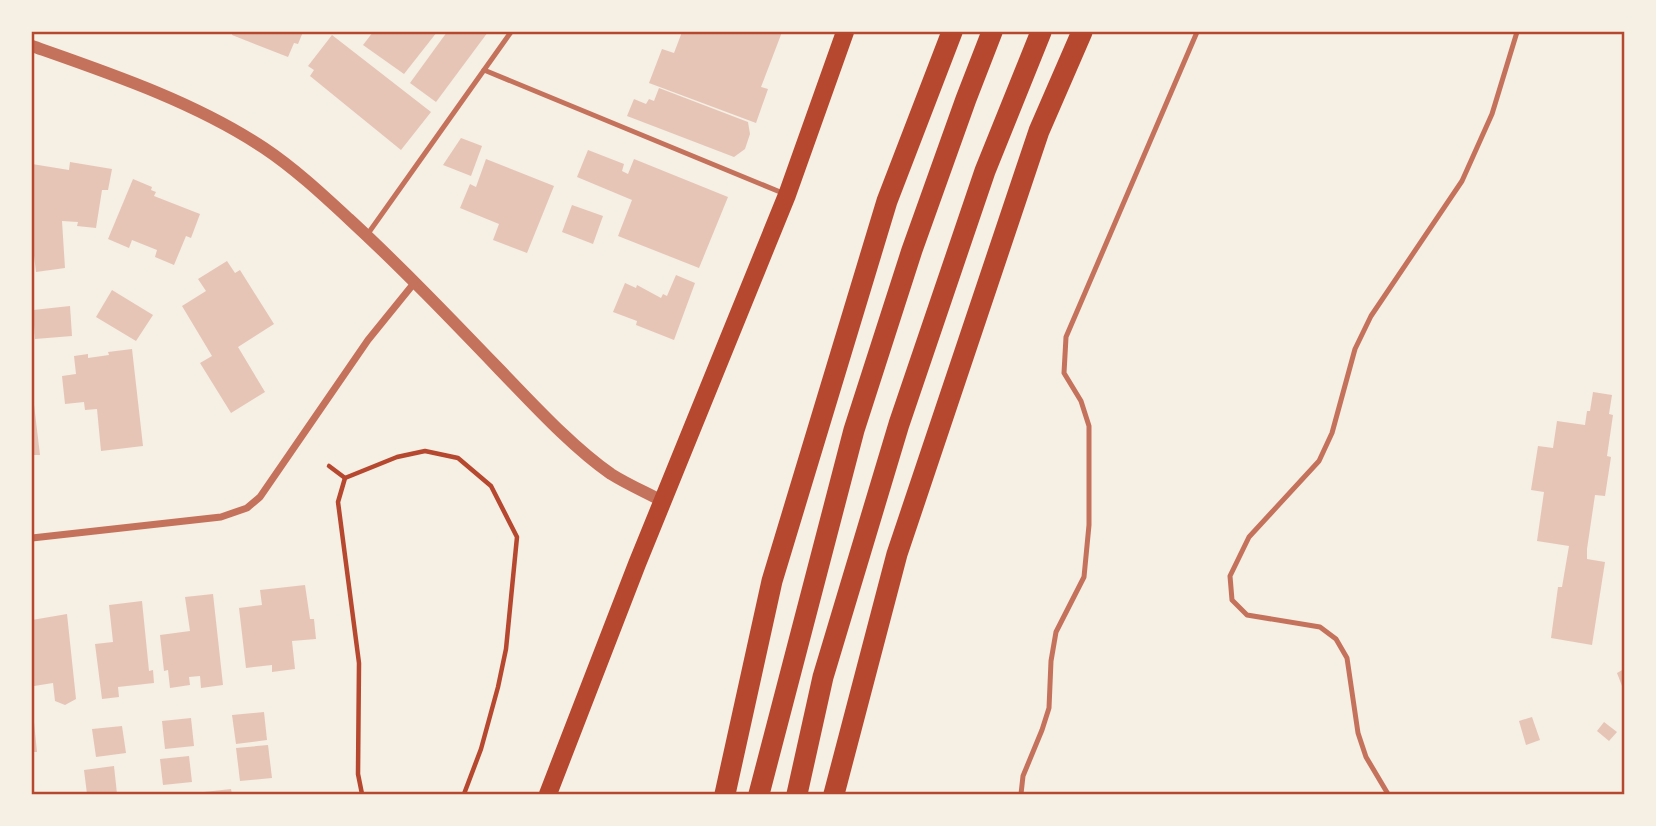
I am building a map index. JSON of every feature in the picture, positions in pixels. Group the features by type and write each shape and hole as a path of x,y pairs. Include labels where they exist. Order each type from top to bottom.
{"highway":[{"path":"725,794 776,568 887,201 953,32"},
{"path":"760,794 854,430 965,99 992,32"},
{"path":"797,794 823,677 899,424 985,171 1041,32"},
{"path":"834,794 897,554 1039,131 1082,32"}],"main road":[{"path":"548,794 662,502 787,195 845,32"}],"street":[{"path":"32,46 105,71 196,110 264,148 322,194 367,235 524,395 595,461 613,475 662,502"},
{"path":"32,538 220,517 247,508 260,497 368,340 415,282"}],"lane":[{"path":"367,235 511,32"},
{"path":"1021,794 1023,776 1049,708 1051,661 1056,632 1084,577 1089,525 1089,426 1081,401 1064,373 1066,337 1198,32"},
{"path":"1388,794 1366,757 1358,733 1347,658 1336,639 1320,627 1247,615 1232,600 1230,576 1249,537 1320,461 1332,433 1355,349 1371,316 1462,181 1492,114 1517,32"},
{"path":"484,70 787,195"}],"path":[{"path":"345,478 397,457 425,451 458,458 491,486 517,537 506,649 481,749 464,794"},
{"path":"329,466 345,478"},
{"path":"345,478 338,502 359,663 358,774 362,794"}],"building":[{"path":"233,32 303,32 288,57 232,35"},
{"path":"373,32 437,32 404,74 363,45"},
{"path":"447,32 488,32 436,102 410,83"},
{"path":"682,32 782,32 761,87 768,89 756,123 649,83 662,49 674,53"},
{"path":"332,35 431,112 401,150 310,76 314,70 308,66"},
{"path":"659,88 748,122 750,134 745,149 734,157 627,116 634,99 646,104 649,99 654,101"},
{"path":"461,138 482,146 471,176 443,165"},
{"path":"588,150 624,164 622,171 628,174 634,159 728,197 699,268 618,236 632,200 577,177"},
{"path":"486,159 554,186 527,253 493,240 499,224 460,208 470,184 476,187"},
{"path":"70,162 112,169 108,190 102,190 96,228 77,226 78,222 62,221 65,268 36,272 32,255 32,164 69,170"},
{"path":"133,179 152,187 151,190 156,192 154,196 200,214 191,238 186,236 174,265 155,257 157,250 132,240 129,248 108,239"},
{"path":"572,205 603,216 593,244 562,232"},
{"path":"227,261 235,273 240,270 274,324 238,347 265,392 231,413 200,363 212,356 182,306 206,291 198,279"},
{"path":"676,275 695,283 674,340 636,325 637,321 613,312 625,283 636,288 637,285 661,298 663,294 667,296"},
{"path":"112,290 153,315 136,341 96,317"},
{"path":"70,306 72,336 35,339 33,310"},
{"path":"132,349 143,446 101,451 97,409 85,410 84,402 65,404 62,376 76,374 74,356 88,354 88,358"},
{"path":"1593,392 1612,395 1609,414 1613,415 1607,456 1611,457 1605,496 1595,495 1587,549 1587,559 1605,562 1592,645 1551,638 1558,587 1562,587 1569,546 1537,541 1544,492 1531,490 1538,446 1553,448 1557,421 1585,425"},
{"path":"33,396 40,455 32,455"},
{"path":"305,585 316,639 292,641 295,669 272,672 272,665 246,668 239,608 262,605 260,590"},
{"path":"213,594 223,685 201,688 200,676 189,677 190,685 170,688 168,670 164,671 160,635 190,631 185,597"},
{"path":"142,601 149,671 153,670 154,683 118,687 119,697 102,699 95,644 113,642 109,605"},
{"path":"67,614 76,699 65,705 55,701 53,683 34,686 32,692 32,620"},
{"path":"1624,669 1624,685 1622,686 1617,673"},
{"path":"264,712 267,740 236,744 232,715"},
{"path":"1532,717 1540,740 1526,745 1519,721"},
{"path":"191,718 194,746 165,749 162,721"},
{"path":"34,722 37,752 32,752"},
{"path":"1604,722 1617,732 1609,741 1597,731"},
{"path":"122,726 126,753 96,757 92,729"},
{"path":"268,745 272,778 240,781 236,748"},
{"path":"189,756 192,782 163,785 160,759"},
{"path":"114,766 117,794 87,794 84,770"},
{"path":"231,789 232,794 204,794 204,792"}]}
